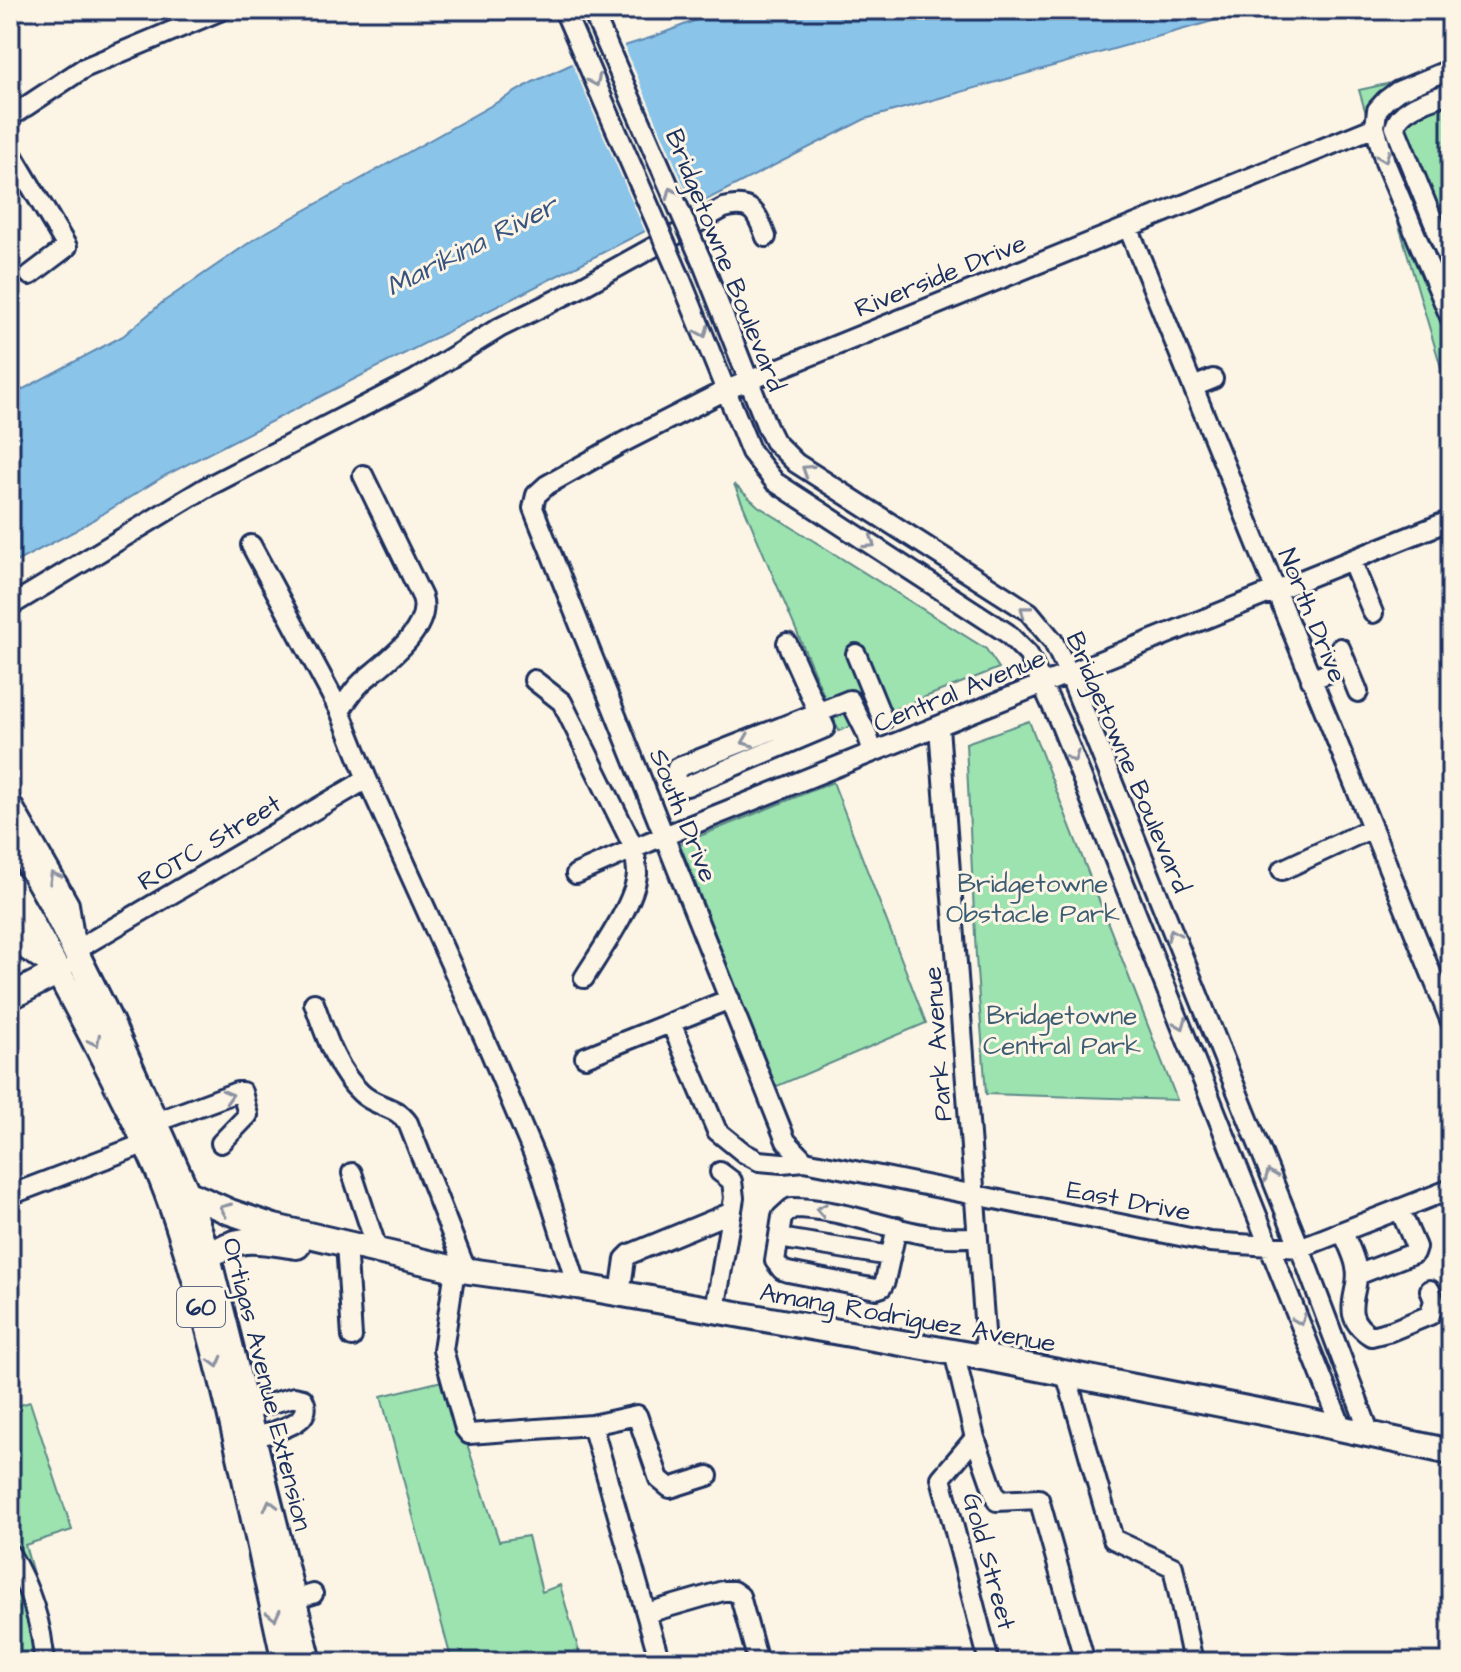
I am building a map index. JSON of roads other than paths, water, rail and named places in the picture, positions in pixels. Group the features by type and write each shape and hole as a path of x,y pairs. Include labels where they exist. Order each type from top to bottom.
{"main road":[{"name":"60","path":"10,831 76,950"},
{"name":"60","path":"10,885 16,914 60,971"},
{"name":"Ortigas Avenue Extension","path":"76,950 151,1133 191,1267 230,1417 285,1662"},
{"name":"Ortigas Avenue Extension","path":"60,971 187,1193 208,1257 254,1438 303,1597 309,1662"},
{"path":"20,992 60,971"},
{"name":"Amang Rodriguez Avenue","path":"187,1193 274,1227 378,1252 461,1269 577,1286 987,1358 1451,1452"},
{"name":"Amang Rodriguez Avenue","path":"208,1257 223,1246 241,1240 308,1248 349,1246"}],"street":[{"path":"10,117 84,68 222,10"},
{"name":"Bridgetowne Boulevard","path":"564,10 679,275 751,452 775,482 1019,642 1028,654 1044,684 1342,1428"},
{"name":"Bridgetowne Boulevard","path":"592,10 703,264 767,427 783,452 1029,612 1053,641 1300,1248 1370,1434"},
{"name":"Riverside Drive","path":"536,495 547,485 622,443 726,390 1128,227 1249,187 1376,118 1398,91 1451,69"},
{"path":"1451,92 1410,109 1397,120 1395,127 1451,265"},
{"path":"1397,120 1376,118 1385,162 1451,319"},
{"path":"10,151 67,247 30,275"},
{"path":"10,606 205,488 415,380 499,328 578,289 724,208 746,205 753,210 766,237"},
{"name":"North Drive","path":"1128,227 1449,1013"},
{"path":"1193,387 1213,379"},
{"path":"340,711 351,694 380,669 412,634 420,624 424,611 422,597 363,475"},
{"name":"South Drive","path":"536,495 533,508 786,1141 800,1157"},
{"name":"Central Avenue","path":"576,874 1451,520"},
{"path":"251,545 340,711 367,779 490,1051 542,1174 577,1286"},
{"path":"1351,560 1373,613"},
{"path":"787,643 820,712 825,728 687,786 679,785 675,778 677,768 820,712 870,691"},
{"path":"856,654 883,720"},
{"path":"1311,680 1344,656 1358,692"},
{"path":"534,680 562,702 634,848 635,885 620,918 584,978"},
{"path":"850,700 873,752"},
{"name":"Park Avenue","path":"939,727 987,1358"},
{"name":"ROTC Street","path":"76,950 367,779"},
{"path":"10,801 69,904 76,950"},
{"path":"1282,870 1372,828"},
{"path":"10,936 20,955 20,992"},
{"path":"585,1057 730,999"},
{"path":"314,1003 330,1047 355,1086 371,1100 394,1109 408,1123 461,1269 443,1350 469,1434 592,1425 637,1415 659,1479 664,1485 670,1488 708,1476"},
{"name":"East Drive","path":"671,1023 717,1131 759,1161 782,1163 800,1157 974,1197 1210,1242 1271,1248 1300,1248 1451,1189"},
{"path":"10,1195 242,1092 248,1115 221,1143"},
{"path":"715,1310 734,1198 732,1181 720,1172"},
{"path":"352,1173 378,1252"},
{"path":"897,1227 885,1281 882,1287 876,1289 782,1270 775,1261 782,1217 792,1208 813,1208 897,1227 935,1237 978,1237"},
{"path":"1357,1275 1414,1253 1416,1247 1400,1210"},
{"path":"620,1294 625,1259 630,1254 732,1212"},
{"path":"1343,1232 1357,1275 1352,1304 1362,1330 1371,1336 1430,1315 1434,1300 1430,1290"},
{"path":"779,1238 890,1256"},
{"path":"349,1246 352,1337"},
{"path":"954,1352 975,1438 997,1501 1039,1499 1085,1662"},
{"path":"1066,1374 1113,1539 1173,1567 1193,1662"},
{"path":"247,1410 294,1397 303,1399 307,1405 302,1420 254,1438"},
{"path":"592,1425 660,1662"},
{"name":"Gold Street","path":"975,1438 941,1478 989,1662"},
{"path":"10,1554 21,1574 42,1634 44,1662"},
{"path":"647,1613 723,1591 733,1591 740,1596 758,1662"}],"water":[{"name":"Marikina River","path":"722,10 1252,10 865,119 166,475 75,531 10,565 10,396 123,336 163,302 256,238 533,82 583,59 653,37"}],"park label":[{"name":"Bridgetowne Obstacle Park","path":"1033,898"},
{"name":"Bridgetowne Central Park","path":"1062,1030"}]}
